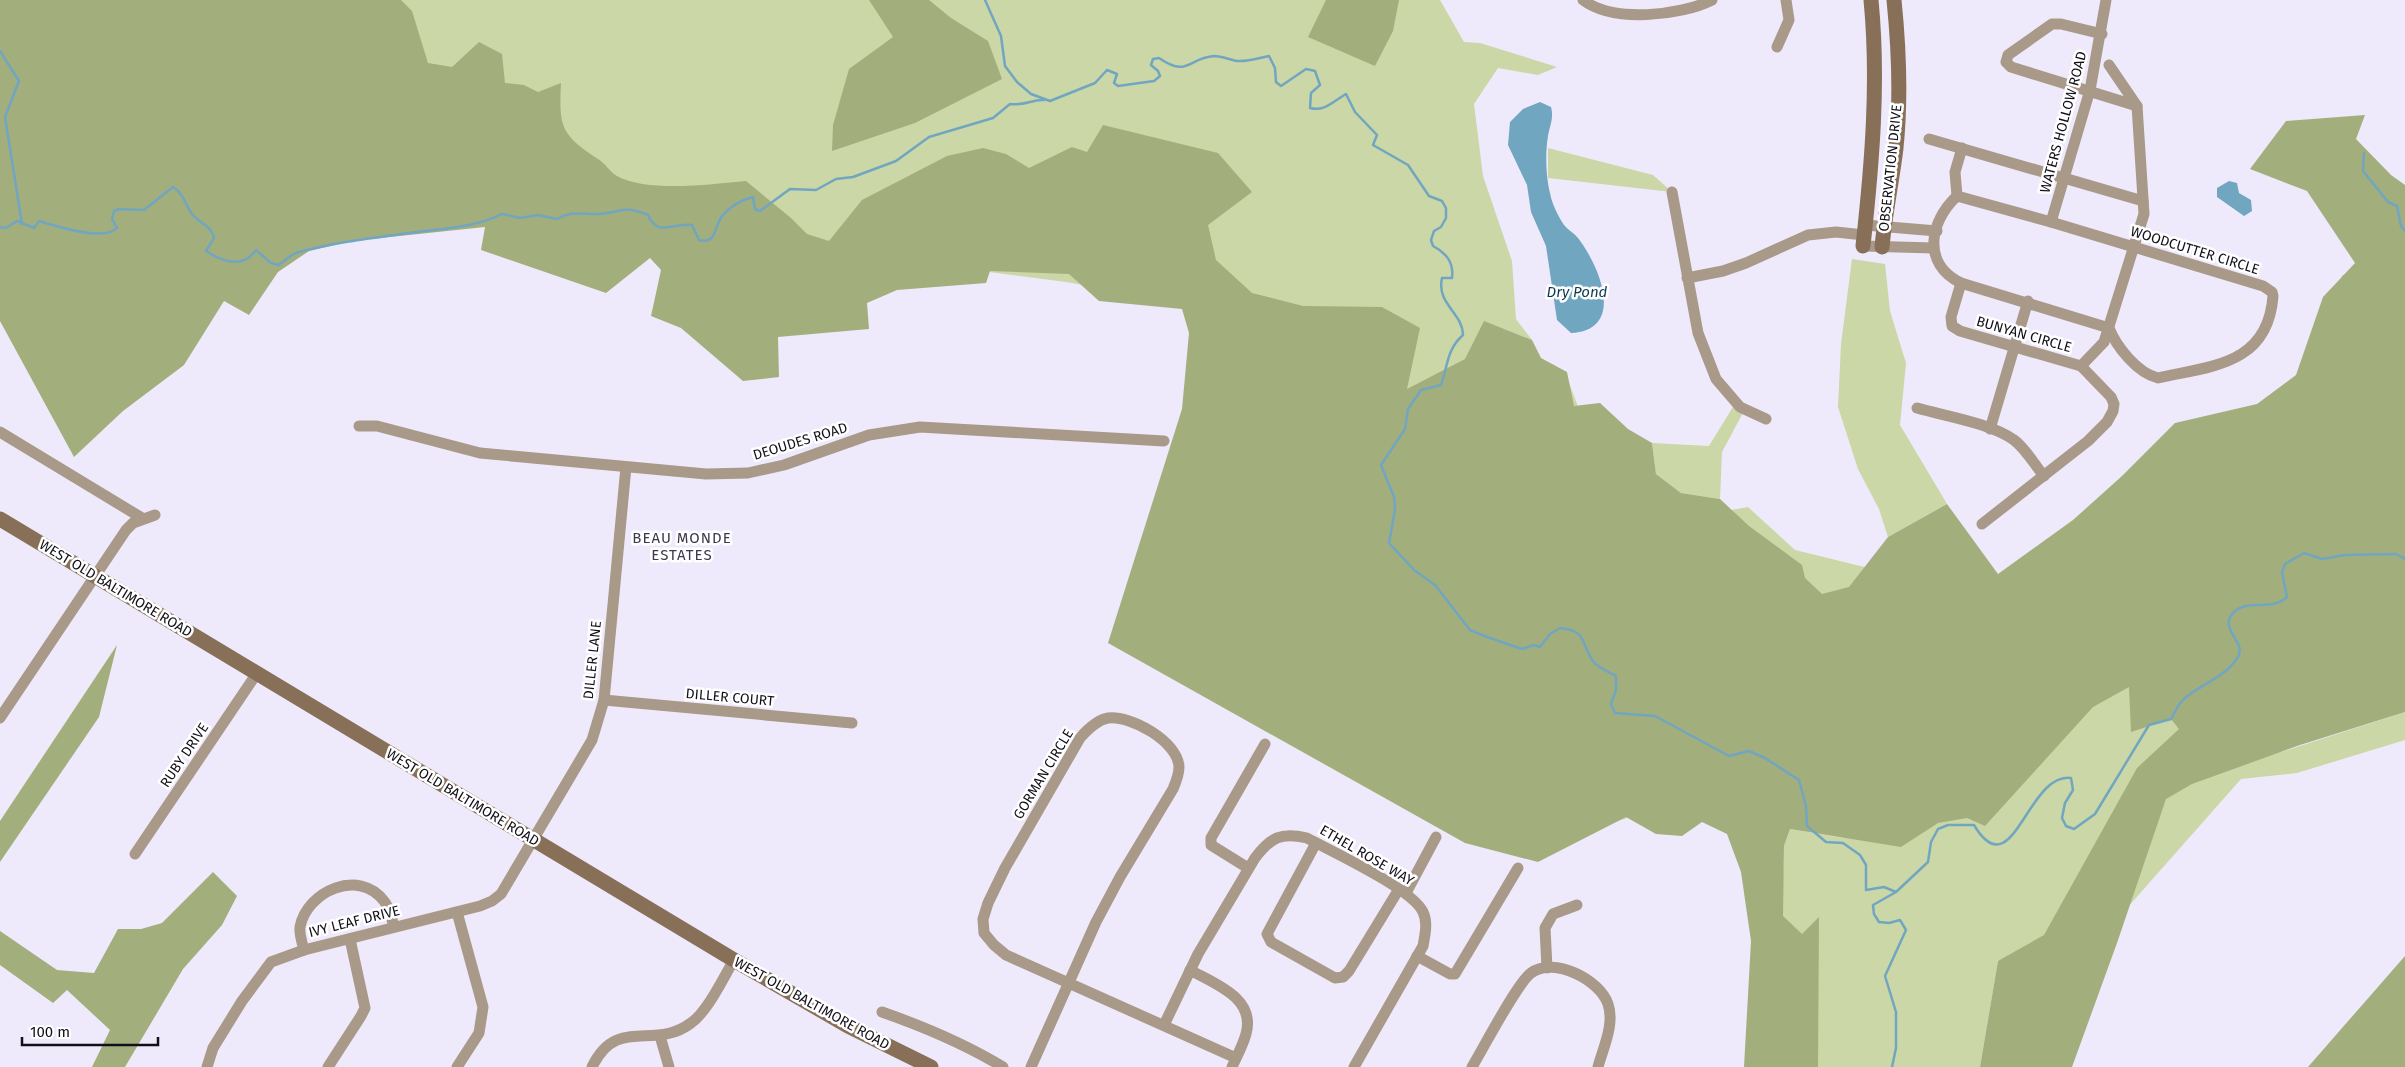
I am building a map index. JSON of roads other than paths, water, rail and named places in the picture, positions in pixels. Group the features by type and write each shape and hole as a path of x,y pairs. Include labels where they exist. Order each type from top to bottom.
{"street":[{"path":"1583,0 1618,13 1651,16 1679,11 1712,0"},
{"path":"1777,46 1789,20 1786,0"},
{"name":"OBSERVATION DRIVE","path":"1864,235 1872,153 1875,54 1871,0"},
{"name":"OBSERVATION DRIVE","path":"1882,247 1896,148 1899,90 1899,48 1894,0"},
{"name":"WATERS HOLLOW ROAD","path":"2051,222 2090,90 2102,34 2106,0"},
{"path":"2102,34 2061,24 2052,24 2008,55 2006,62 2011,67 2137,106"},
{"path":"2081,366 2104,342 2144,214 2137,106 2109,65"},
{"path":"1929,139 2143,201"},
{"path":"1962,148 1955,172 1958,196 1948,205 1936,231 1933,248 1934,258 1948,277 1961,283 2028,301 2109,328"},
{"path":"1672,192 1698,333 1716,379 1740,407 1766,419"},
{"name":"WOODCUTTER CIRCLE","path":"1958,196 2134,247 2269,289 2272,292 2272,301 2265,328 2258,340 2239,357 2225,363 2158,378 2148,376 2142,370 2114,339 2109,328"},
{"path":"1864,235 1884,227 1936,231"},
{"path":"1687,278 1723,271 1746,263 1808,235 1836,232 1864,235 1882,247 1933,248"},
{"name":"BUNYAN CIRCLE","path":"1961,283 1951,317 1952,326 1960,331 2081,366 2111,397 2114,404 2113,411 2107,422 2088,441 1982,524"},
{"path":"1990,429 2028,301"},
{"path":"1917,408 1990,429 2013,439 2044,476"},
{"name":"DEOUDES ROAD","path":"359,426 377,426 480,453 706,474 748,473 784,465 869,435 920,427 1164,441"},
{"path":"0,432 142,518"},
{"name":"DILLER LANE","path":"534,839 592,740 604,700 626,467"},
{"path":"0,718 126,530 142,518 155,515"},
{"name":"WEST OLD BALTIMORE ROAD","path":"0,519 734,960 848,1026 930,1067"},
{"name":"RUBY DRIVE","path":"135,854 257,673"},
{"name":"DILLER COURT","path":"604,700 852,723"},
{"name":"GORMAN CIRCLE","path":"1069,983 1096,922 1120,877 1174,789 1179,766 1174,753 1164,740 1124,718 1106,718 1091,726 1080,738 1005,868 988,903 983,919 984,933 994,946 1006,955 1069,983 1164,1025 1234,1062"},
{"path":"1248,868 1211,845 1211,838 1265,744"},
{"name":"ETHEL ROSE WAY","path":"1164,1025 1190,970 1248,868 1266,844 1278,837 1292,835 1307,838 1402,891 1423,911 1426,930 1423,946 1354,1067"},
{"path":"1316,843 1267,934 1271,942 1335,978 1343,977 1349,971 1436,838"},
{"name":"IVY LEAF DRIVE","path":"207,1067 213,1048 263,971 271,962 282,956 394,926 457,912 492,901 501,894 534,839"},
{"path":"1417,956 1450,974 1455,974 1518,868"},
{"path":"304,950 300,928 307,911 316,898 336,888 361,886 370,889 385,901 394,926"},
{"path":"1547,968 1545,928 1553,914 1577,905"},
{"path":"457,912 483,1007 479,1033 457,1067"},
{"path":"328,1067 365,1008 350,939"},
{"path":"592,1067 603,1048 612,1041 628,1036 660,1036 678,1031 692,1023 708,1003 734,960"},
{"path":"1472,1067 1531,972 1547,968 1567,969 1598,987 1608,1003 1610,1023 1598,1067"},
{"path":"1190,970 1234,994 1242,1005 1248,1018 1246,1034 1234,1062"},
{"path":"1031,1067 1069,983"},
{"path":"882,1012 931,1029 958,1044 974,1049 1003,1067"},
{"path":"660,1036 667,1064 670,1067"}],"water":[{"name":"Dry Pond","path":"1540,102 1551,107 1552,111 1546,157 1552,201 1564,225 1576,236 1594,264 1603,294 1603,309 1599,321 1588,329 1571,333 1557,320 1546,246 1531,212 1527,185 1508,145 1510,122 1523,109"},
{"path":"2229,181 2237,183 2239,193 2251,200 2252,211 2244,216 2217,197 2217,188"}],"waterway":[{"path":"985,0 1001,36 1005,66 1017,82 1031,94 1050,101 1095,83 1107,70 1117,74 1114,83 1118,86 1154,81 1160,76 1158,71 1151,65 1153,59 1159,58 1169,64 1182,67 1205,57 1214,56 1241,61 1269,56 1275,68 1276,82 1281,86 1306,69 1315,71 1320,85 1311,93 1310,108 1324,107 1346,94 1355,112 1377,135 1373,145 1408,165 1429,196 1442,201 1446,208 1446,218 1441,227 1434,231 1431,240 1433,246 1445,255 1452,267 1452,278 1442,278 1441,287 1446,302 1459,320 1463,335 1451,352 1441,385 1421,390 1408,409 1405,429 1381,465 1394,497 1395,510 1389,543 1414,570 1435,585 1470,630 1522,649 1534,645 1540,647 1550,634 1560,628 1569,629 1579,635 1595,663 1616,676 1616,690 1611,704 1615,713 1655,716 1729,756 1749,751 1765,758 1799,780 1806,806 1807,826 1826,842 1843,843 1860,855 1866,865 1866,890 1884,887 1896,892"},
{"path":"0,51 19,81 5,117 22,224"},
{"path":"0,227 6,228 17,221 34,228 39,221 79,232 102,234 111,232 117,228 112,219 114,211 119,209 144,210 173,187 182,196 192,214 211,230 214,238 206,251 232,262 245,260 256,250 271,263 278,265 294,254 328,245 464,226 502,214 520,218 538,215 557,219 573,214 599,214 633,210 648,215 656,226 667,228 692,225 699,240 705,241 713,237 720,219 726,212 744,200 753,197 755,209 760,211 790,189 816,190 836,179 853,177 896,161 929,137 993,118 1010,104 1044,100"},
{"path":"2364,153 2363,171 2388,202 2397,206 2401,226 2405,231"},
{"path":"1892,1067 1896,1048 1896,1012 1885,976 1906,930 1900,920 1889,923 1879,922 1874,914 1873,905 1896,892 1928,862 1931,842 1938,829 1948,825 1974,825 1988,841 1999,844 2010,837 2043,792 2056,781 2071,778 2073,790 2065,803 2062,818 2066,826 2074,829 2095,814 2149,725 2171,719 2187,696 2226,671 2238,657 2239,646 2229,624 2234,612 2246,606 2274,604 2287,597 2282,572 2285,564 2304,553 2322,559 2344,555 2396,554 2405,559"}],"district":[{"name":"BEAU MONDE ESTATES","path":"682,546"}]}
